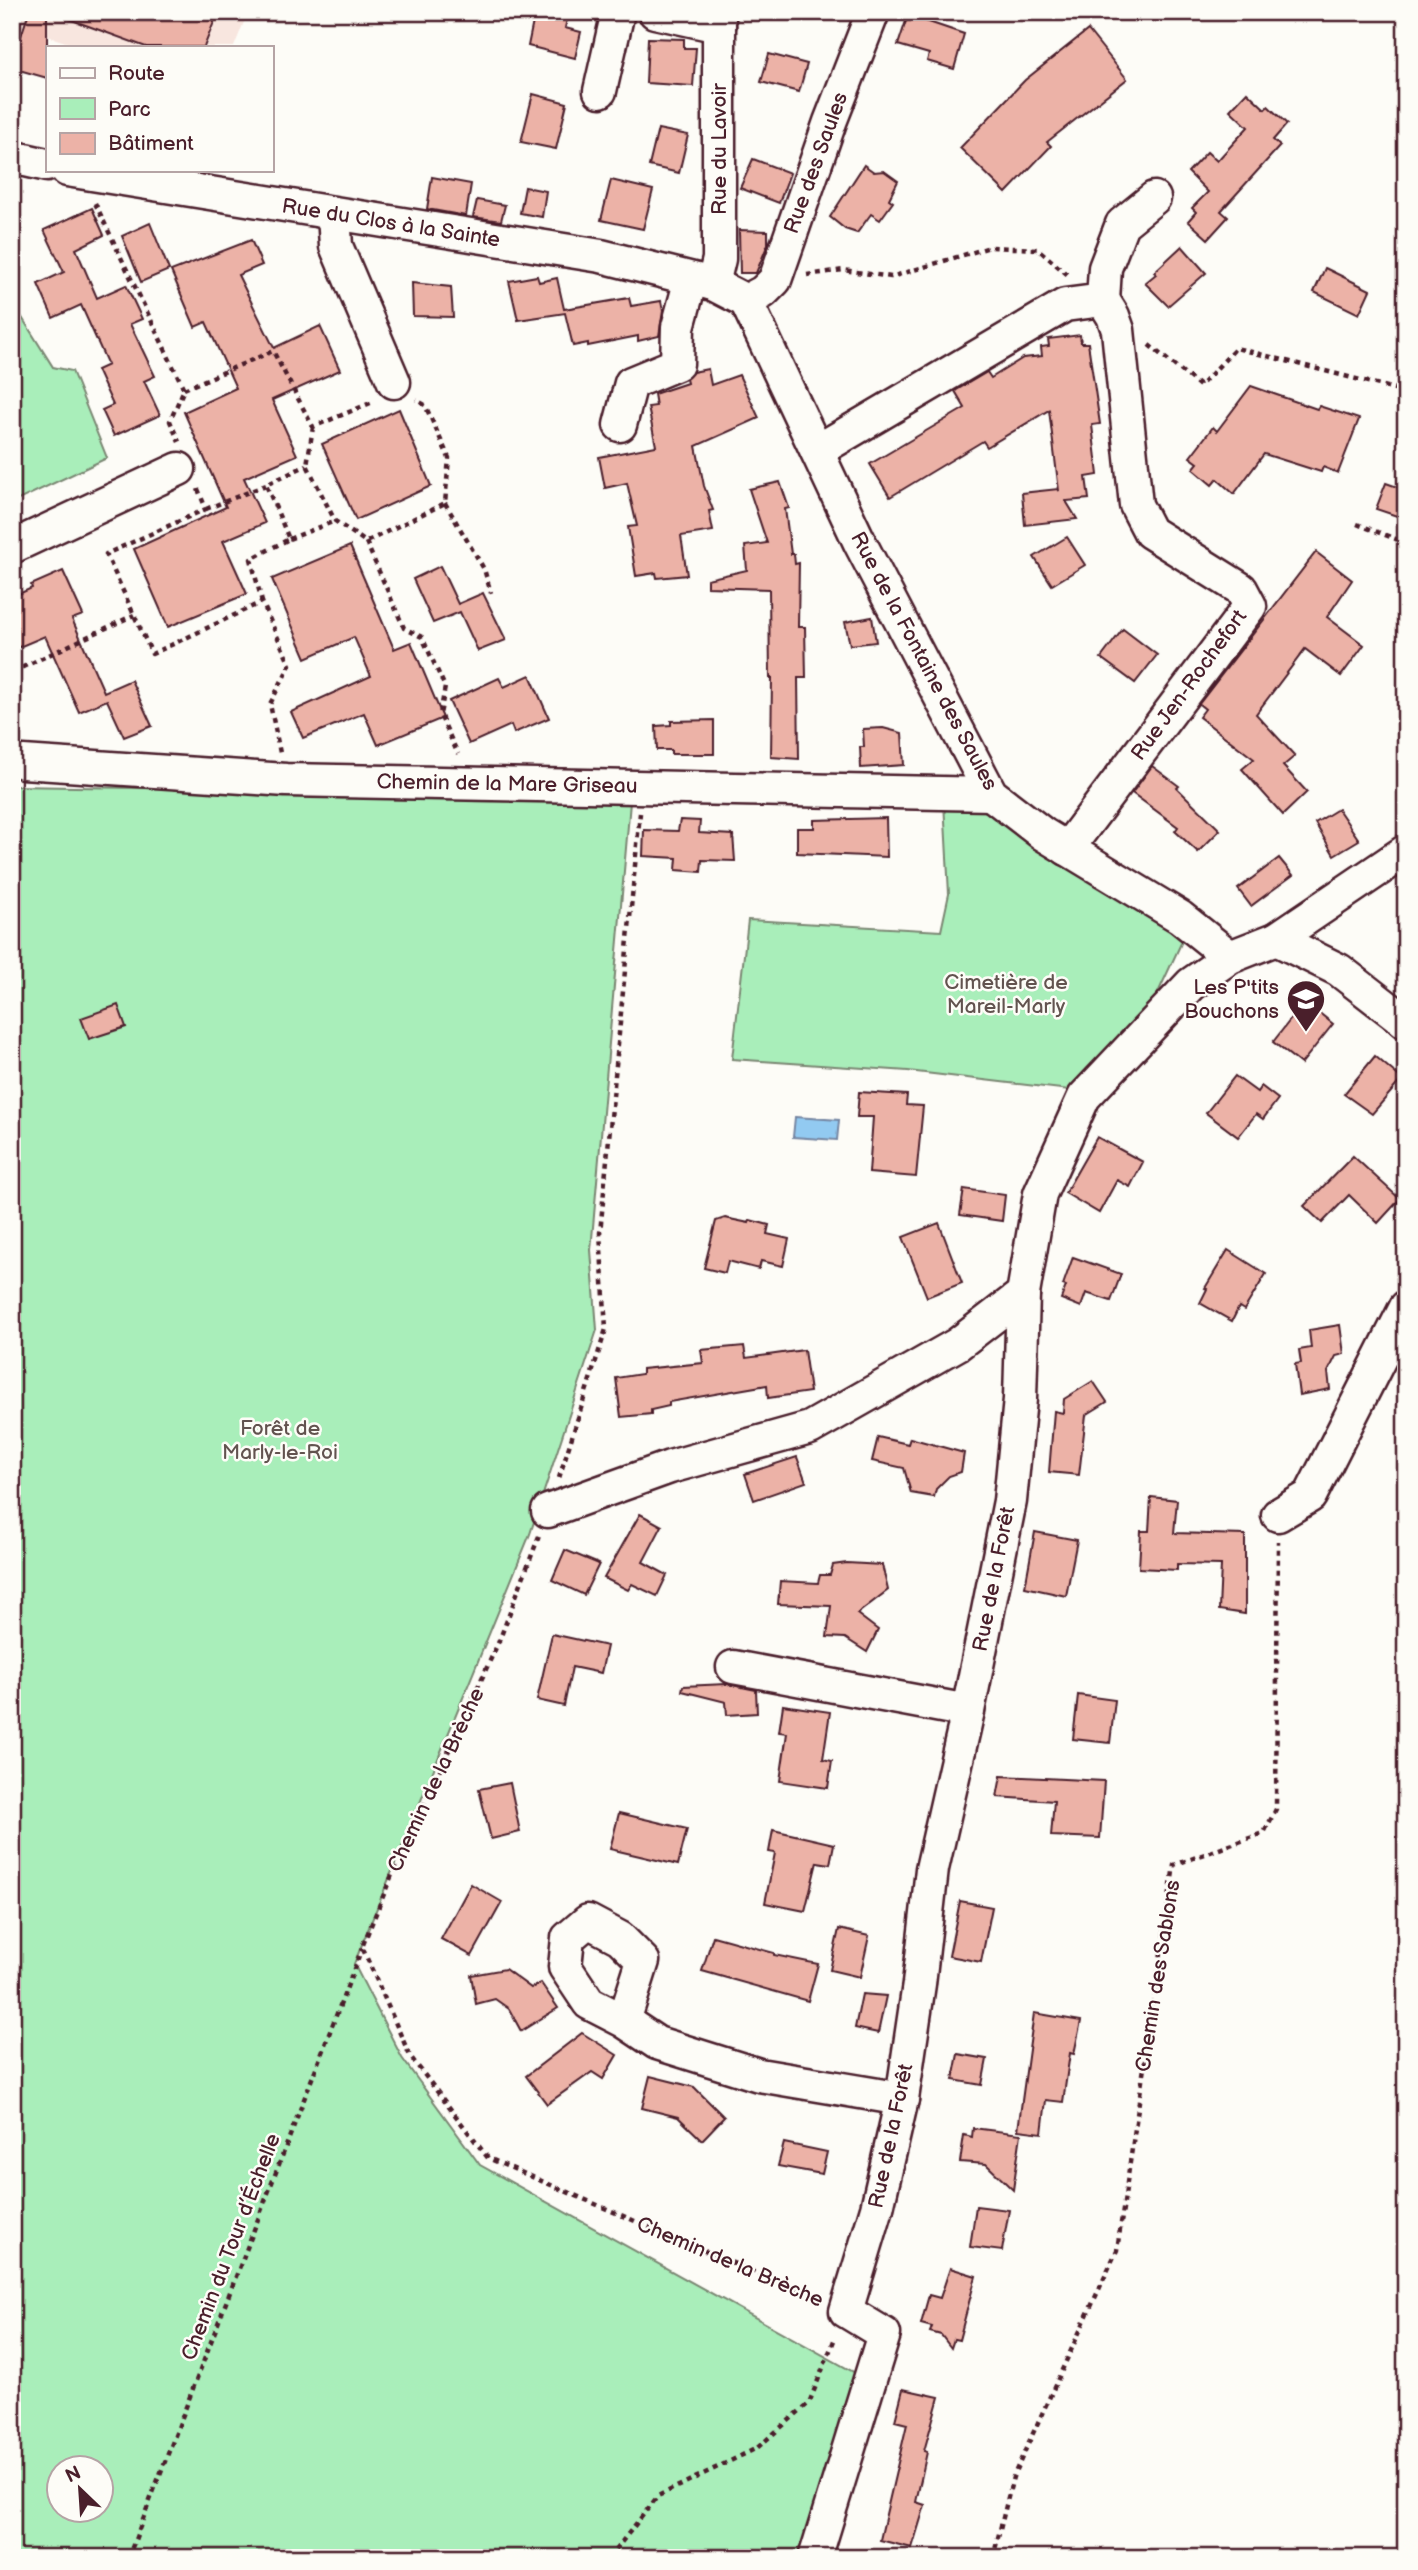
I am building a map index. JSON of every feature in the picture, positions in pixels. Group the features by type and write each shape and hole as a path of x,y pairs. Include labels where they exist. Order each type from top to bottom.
{"street":[{"path":"600,91 618,12"},
{"path":"655,12 719,19"},
{"name":"Rue des Saules","path":"775,280 830,122 873,12"},
{"name":"Rue du Lavoir","path":"620,425 631,383 677,364 678,327 702,282 719,259 719,19"},
{"path":"12,157 46,165"},
{"name":"Rue du Clos à la Sainte","path":"78,172 601,256 702,282"},
{"path":"817,451 1065,305 1108,308 1105,268 1122,225 1154,198"},
{"path":"334,215 335,246 395,391"},
{"path":"702,282 746,301 763,292 775,280"},
{"name":"Rue de la Fontaine des Saules","path":"746,301 860,543 991,794 1043,834 1180,917 1230,957"},
{"name":"Rue Jen-Rochefort","path":"1068,849 1250,606 1241,589 1150,532 1136,505 1118,330 1108,308"},
{"path":"12,547 187,470"},
{"name":"Chemin de la Mare Griseau","path":"23,762 286,780 991,794"},
{"name":"Rue de la Forêt","path":"846,2311 877,2208 902,2099 932,1869 968,1711 1010,1501 1020,1399 1023,1294 1040,1194 1084,1097 1191,984 1230,957 1276,939 1406,851"},
{"path":"1276,939 1339,970 1406,1022"},
{"path":"548,1511 670,1467 810,1428 958,1344 1023,1294"},
{"path":"1278,1516 1310,1496 1406,1307"},
{"path":"733,1667 968,1711"},
{"path":"624,2021 657,2043 758,2075 902,2099"},
{"path":"815,2558 884,2334 846,2311"}],"path":[{"path":"78,172 92,195 184,389"},
{"path":"775,280 843,270 891,277 990,247 1038,249 1200,386 1236,348 1395,389 1406,370"},
{"path":"206,509 187,470 170,421 184,389 273,351 313,427 307,465 335,522 366,542 404,628 422,637 445,687 440,715 461,762 446,783"},
{"path":"313,427 395,391 425,405 449,458 445,503 484,569 491,593"},
{"path":"262,602 152,654 106,554 307,465"},
{"path":"266,485 289,539"},
{"path":"366,542 445,503"},
{"path":"286,780 270,704 290,665 262,602 251,559 289,539 335,522"},
{"path":"1357,524 1406,543"},
{"path":"12,668 23,667 134,615"},
{"name":"Chemin de la Brèche","path":"642,786 600,1233 606,1329 548,1511 499,1641 394,1870 362,1947 410,2056 488,2158 846,2311"},
{"name":"Chemin des Sablons","path":"993,2558 1013,2477 1117,2250 1174,1865 1265,1833 1276,1808 1278,1516"},
{"name":"Chemin du Tour d’Échelle","path":"131,2557 362,1947"},
{"path":"609,2558 657,2496 757,2448 809,2403 846,2311"}],"shaded area":[{"path":"12,12 248,12 234,46 77,46 12,24"}],"green space":[{"path":"12,308 16,308 53,367 72,371 107,458 12,503"},
{"name":"Forêt de Marly-le-Roi","path":"12,786 440,793 630,802 591,1250 597,1330 530,1534 354,1964 402,2058 480,2165 866,2379 803,2558 12,2558"},
{"name":"Cimetière de Mareil-Marly","path":"944,802 987,805 1183,939 1151,1008 1078,1091 908,1071 732,1059 748,920 941,931 949,894"}],"water":[{"path":"795,1117 839,1120 837,1140 793,1137"}],"building":[{"path":"29,12 47,12 46,78 12,68 12,43 18,45"},
{"path":"58,12 218,12 204,46 143,46 58,15"},
{"path":"535,12 567,19 565,28 581,32 575,58 528,46"},
{"path":"908,15 964,34 954,69 927,61 929,54 898,45"},
{"path":"1088,30 1127,79 1047,142 1051,146 1006,193 960,148 1025,80"},
{"path":"648,38 684,39 684,48 696,48 693,86 646,83"},
{"path":"769,54 807,64 799,92 761,82"},
{"path":"1247,92 1265,109 1268,106 1287,124 1273,140 1280,146 1221,211 1228,217 1208,239 1188,221 1196,212 1192,208 1208,192 1188,172 1207,152 1217,161 1248,127 1230,110"},
{"path":"533,94 567,103 556,149 521,142"},
{"path":"658,129 688,135 679,173 649,166"},
{"path":"753,159 790,173 779,203 740,188"},
{"path":"864,165 874,172 884,171 898,181 889,199 893,202 880,220 871,214 857,233 845,229 830,217"},
{"path":"432,177 471,184 466,216 427,209"},
{"path":"611,180 653,190 643,229 601,220"},
{"path":"525,187 546,191 542,217 520,213"},
{"path":"477,200 505,205 501,221 473,217"},
{"path":"92,208 104,235 76,249 97,298 126,285 142,319 130,324 155,376 144,381 160,415 114,436 102,410 113,405 97,370 108,365 81,305 53,318 38,284 64,272 44,230"},
{"path":"150,223 169,270 141,282 122,236"},
{"path":"739,230 768,231 768,244 756,273 740,273"},
{"path":"251,240 262,265 238,275 274,348 320,326 340,370 272,400 297,455 244,478 265,523 223,541 247,594 168,627 134,549 226,507 184,412 236,388 206,322 195,327 171,271"},
{"path":"1182,246 1206,273 1168,306 1145,283"},
{"path":"1325,268 1370,290 1359,314 1314,292"},
{"path":"537,276 539,282 557,278 564,309 629,298 631,306 661,301 663,311 659,336 638,341 638,336 588,346 588,343 573,346 565,313 518,320 509,281"},
{"path":"412,283 451,287 453,317 413,316"},
{"path":"1080,335 1081,343 1088,343 1100,424 1092,425 1098,475 1086,477 1089,499 1066,501 1077,519 1025,525 1022,493 1059,491 1049,410 987,447 983,441 890,497 870,464 965,408 955,391 987,372 991,378 1023,358 1042,356 1041,347 1049,346 1048,339"},
{"path":"708,369 711,385 739,375 759,418 696,446 704,486 713,510 709,511 713,531 681,536 687,575 657,578 656,573 636,576 628,527 637,526 627,483 605,488 599,457 656,446 648,407 656,406 654,394 687,383 686,379 693,372"},
{"path":"1251,386 1317,409 1319,406 1359,419 1338,473 1323,467 1321,472 1264,454 1234,494 1217,479 1212,485 1193,469 1198,463 1190,457 1213,427 1217,431"},
{"path":"399,409 431,486 356,520 322,444"},
{"path":"780,482 789,508 785,509 791,554 794,554 795,564 799,563 798,627 805,627 806,678 798,678 799,759 771,757 769,589 707,587 707,579 747,570 745,546 767,543 749,489"},
{"path":"1386,483 1406,490 1406,519 1376,509"},
{"path":"1067,537 1085,565 1052,585 1034,557"},
{"path":"350,546 394,649 411,642 443,718 378,745 364,713 303,738 291,712 371,676 354,637 306,658 272,579"},
{"path":"1316,552 1352,580 1327,617 1364,645 1341,676 1305,649 1256,714 1295,756 1283,766 1307,792 1283,815 1242,769 1254,759 1199,717 1205,709 1199,704"},
{"path":"440,566 458,604 483,593 506,640 478,651 460,612 433,623 413,579"},
{"path":"63,571 83,615 72,619 104,692 131,680 152,726 124,737 107,700 79,712 45,636 12,650 12,597"},
{"path":"872,617 876,642 850,645 845,622"},
{"path":"1123,629 1157,655 1135,683 1101,658"},
{"path":"530,675 549,718 514,733 511,725 469,744 449,701 499,678 504,687"},
{"path":"714,720 714,754 671,754 671,750 657,750 656,726 671,725 671,721"},
{"path":"883,728 902,733 904,765 861,768 863,729"},
{"path":"1152,766 1179,786 1177,788 1220,830 1198,852 1175,831 1178,827 1132,793"},
{"path":"1338,809 1359,840 1334,855 1315,823"},
{"path":"886,818 887,857 797,853 797,828 814,828 814,820"},
{"path":"680,820 700,821 699,833 733,835 735,861 702,860 701,872 676,870 677,858 643,856 644,830 678,831"},
{"path":"1279,858 1293,875 1251,906 1238,889"},
{"name":"Les P'tits Bouchons","path":"1307,1003 1333,1024 1301,1064 1273,1042"},
{"path":"118,1005 126,1027 89,1039 81,1018"},
{"path":"1375,1056 1402,1079 1372,1114 1344,1094"},
{"path":"1235,1076 1257,1092 1261,1086 1278,1099 1263,1119 1256,1114 1238,1137 1206,1113"},
{"path":"859,1092 907,1095 906,1105 923,1106 916,1177 869,1173 873,1117 857,1117"},
{"path":"1097,1137 1143,1162 1130,1187 1117,1180 1099,1213 1065,1193"},
{"path":"1353,1156 1400,1199 1378,1223 1349,1195 1322,1223 1304,1206"},
{"path":"964,1189 1005,1195 1002,1221 960,1215"},
{"path":"725,1218 769,1225 767,1234 789,1239 783,1266 761,1261 759,1269 728,1261 725,1273 704,1268 716,1221"},
{"path":"939,1223 962,1283 927,1297 903,1237"},
{"path":"1228,1250 1266,1274 1244,1310 1239,1307 1232,1321 1200,1303 1207,1289 1205,1288"},
{"path":"1073,1257 1121,1274 1111,1301 1086,1293 1081,1307 1061,1299"},
{"path":"1340,1325 1344,1354 1336,1356 1328,1372 1330,1389 1299,1395 1295,1364 1301,1363 1299,1350 1311,1348 1309,1330"},
{"path":"744,1346 746,1358 804,1350 810,1392 768,1398 767,1385 669,1402 669,1406 651,1410 651,1414 621,1417 616,1378 642,1374 642,1369 703,1363 701,1350"},
{"path":"1093,1381 1107,1402 1086,1415 1079,1475 1049,1472 1054,1411 1063,1413 1064,1399"},
{"path":"878,1437 908,1444 910,1438 964,1453 961,1472 949,1476 936,1489 934,1497 911,1493 904,1468 872,1461"},
{"path":"797,1457 806,1482 754,1500 745,1474"},
{"path":"1151,1497 1177,1500 1174,1533 1245,1535 1245,1614 1219,1610 1221,1565 1177,1564 1177,1570 1139,1568 1141,1531 1149,1531"},
{"path":"640,1514 662,1526 643,1562 667,1575 657,1596 632,1584 628,1590 604,1578"},
{"path":"1035,1532 1077,1540 1066,1596 1025,1587"},
{"path":"565,1550 599,1564 584,1595 552,1580"},
{"path":"833,1565 882,1565 888,1590 857,1614 878,1630 867,1652 845,1638 827,1637 831,1606 778,1604 780,1581 818,1583 820,1575 830,1575"},
{"path":"552,1634 607,1646 601,1673 572,1667 564,1706 537,1700"},
{"path":"727,1684 756,1690 757,1713 727,1715 726,1702 682,1691 683,1686"},
{"path":"1078,1695 1115,1700 1110,1743 1073,1739"},
{"path":"783,1705 830,1712 823,1759 832,1761 828,1788 780,1781 787,1733 779,1732"},
{"path":"1001,1776 1104,1781 1100,1838 1051,1836 1054,1801 997,1797"},
{"path":"510,1783 520,1832 491,1839 479,1789"},
{"path":"619,1813 687,1829 678,1865 610,1849"},
{"path":"773,1830 834,1844 830,1864 817,1862 805,1911 765,1903 775,1853 769,1852"},
{"path":"471,1884 502,1902 472,1956 441,1939"},
{"path":"960,1901 992,1907 981,1962 949,1956"},
{"path":"839,1929 869,1936 860,1977 830,1970"},
{"path":"713,1936 774,1955 818,1964 808,2001 702,1971"},
{"path":"505,1969 531,1988 541,1983 558,2008 521,2031 509,2009 495,1999 476,2004 471,1975"},
{"path":"862,1994 886,1996 878,2033 855,2028"},
{"path":"1034,2013 1081,2021 1074,2054 1070,2053 1063,2102 1046,2100 1042,2133 1018,2130"},
{"path":"582,2033 617,2055 603,2079 592,2072 547,2104 526,2076"},
{"path":"958,2054 987,2059 982,2085 953,2080"},
{"path":"650,2076 694,2087 724,2117 702,2140 678,2117 642,2108"},
{"path":"973,2128 1021,2134 1013,2190 986,2164 960,2162 964,2135 972,2137"},
{"path":"784,2143 827,2152 822,2174 778,2166"},
{"path":"976,2206 1009,2210 1002,2251 970,2247"},
{"path":"950,2268 976,2276 959,2340 954,2339 951,2348 941,2335 930,2332 932,2327 921,2324 929,2295 940,2298"},
{"path":"903,2389 939,2397 924,2451 927,2452 916,2502 925,2505 912,2548 880,2540 907,2424 895,2421"}],"place":[{"name":"Les P'tits Bouchons","path":"1306,1033"}]}
